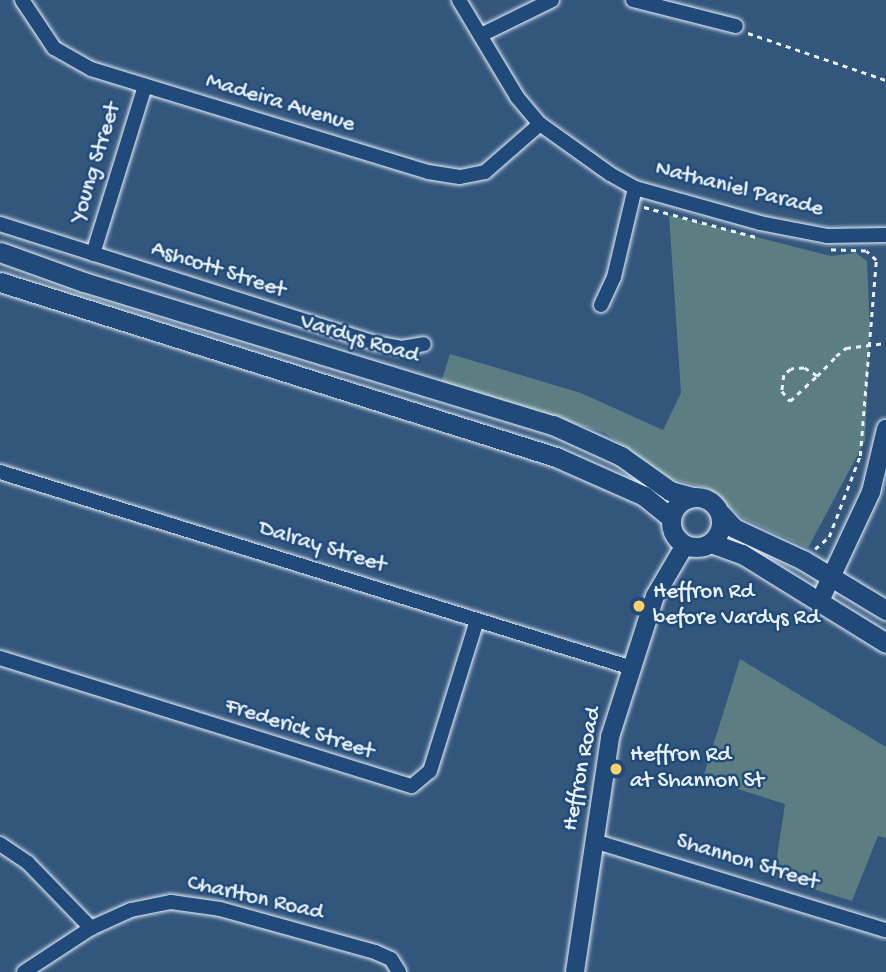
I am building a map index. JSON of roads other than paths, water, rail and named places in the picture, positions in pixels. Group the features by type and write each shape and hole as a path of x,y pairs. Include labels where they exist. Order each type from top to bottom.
{"main road":[{"name":"Vardys Road","path":"0,252 72,279 553,425 621,456 670,491 693,496"},
{"path":"0,282 555,457 638,493 671,518"},
{"path":"886,610 832,578 734,528 710,500 693,496 679,503 671,518 674,536 685,545 711,543 742,554 886,643"},
{"path":"711,543 721,530 721,514"}],"street":[{"name":"Madeira Avenue","path":"22,0 41,34 72,61 145,86 444,176 485,172 540,124"},
{"name":"Nathaniel Parade","path":"459,0 517,97 540,124 587,161 635,188 719,213 827,236 886,235"},
{"path":"481,35 552,0"},
{"path":"633,0 736,26"},
{"name":"Young Street","path":"93,254 145,86"},
{"path":"601,305 614,277 635,188"},
{"name":"Ashcott Street","path":"0,224 376,343 402,348 424,344"},
{"path":"819,603 871,492 886,429"},
{"name":"Dalray Street","path":"0,472 632,668"},
{"name":"Heffron Road","path":"575,972 606,755 655,596 685,545"},
{"name":"Frederick Street","path":"0,658 412,786 430,771 477,620"},
{"name":"Shannon Street","path":"594,841 886,930"},
{"path":"0,844 28,863 91,928"},
{"name":"Charlton Road","path":"24,972 91,928 151,905 197,903 375,952 390,959 398,972"}],"place":[{"name":"Heffron Rd before Vardys Rd","path":"639,606"},
{"name":"Heffron Rd at Shannon St","path":"616,769"}]}
